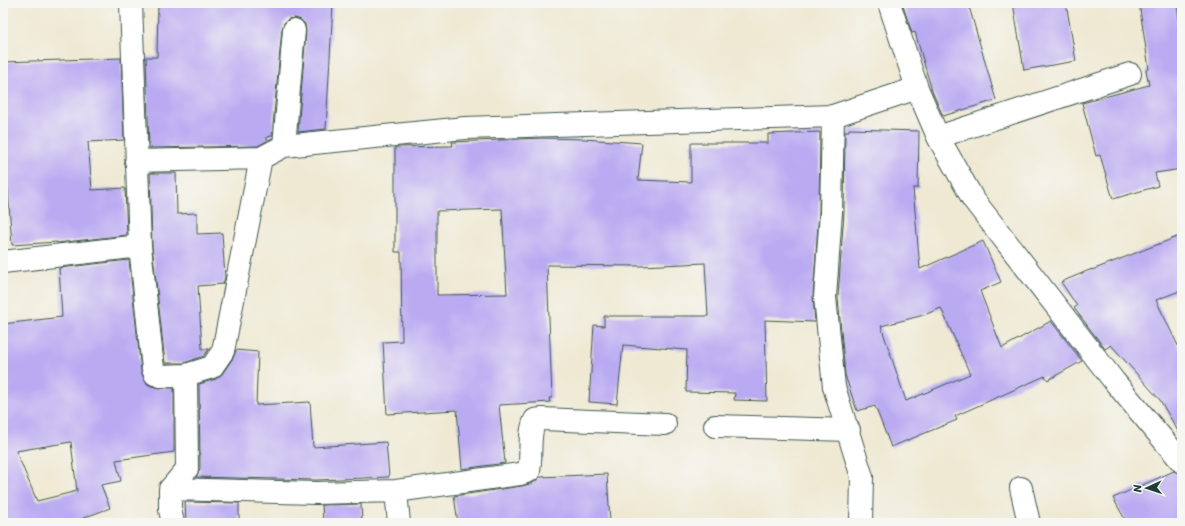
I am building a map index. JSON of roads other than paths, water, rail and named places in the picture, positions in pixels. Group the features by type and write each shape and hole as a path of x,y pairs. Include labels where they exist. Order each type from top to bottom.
{"street":[{"path":"131,3 140,246 153,369 155,374 162,376 186,375 212,367 223,351 260,158"},
{"path":"889,3 917,88 938,136 974,199 1114,381 1182,462"},
{"path":"284,146 294,30"},
{"path":"938,136 1130,74"},
{"path":"136,161 260,158 284,146 465,128 833,116 917,88"},
{"path":"833,116 831,212 825,297 834,387 862,477 861,523"},
{"path":"3,262 140,246"},
{"path":"173,523 170,510 170,489 187,469 186,375"},
{"path":"170,489 316,493 396,491 520,474 529,471 531,461 532,427 535,420 542,419 665,424"},
{"path":"715,426 848,430"},
{"path":"1022,488 1029,523"},
{"path":"396,491 399,523"}]}
